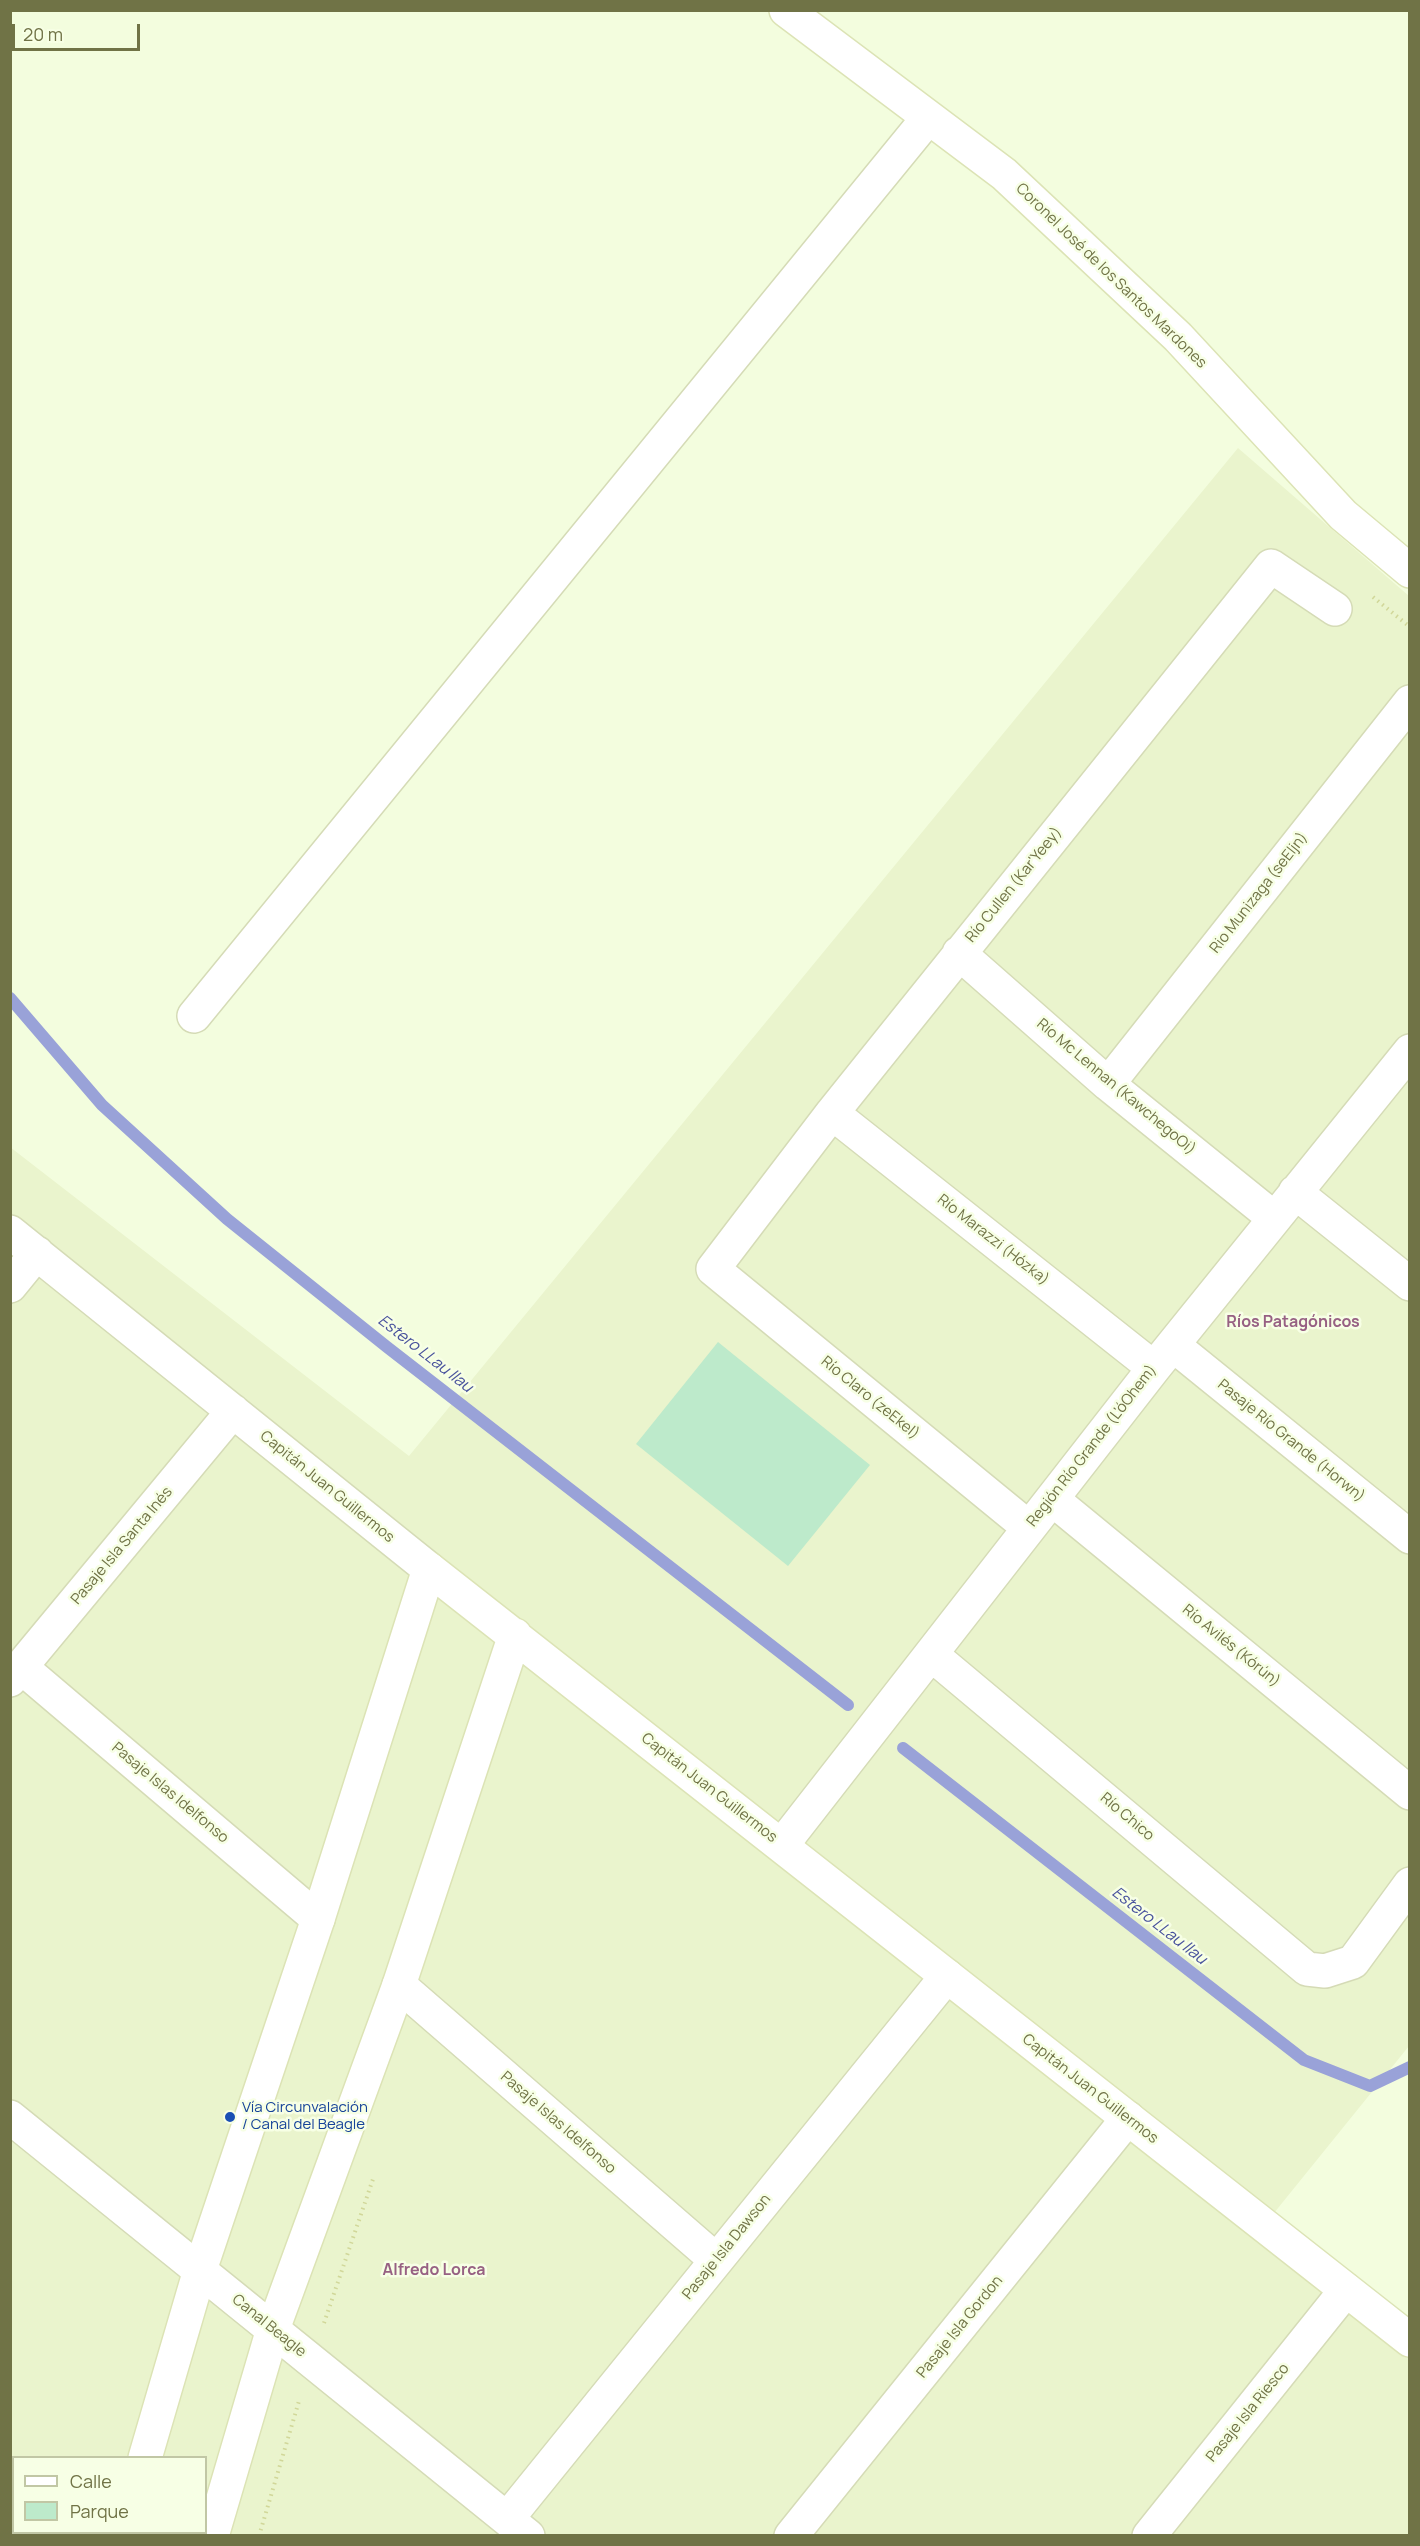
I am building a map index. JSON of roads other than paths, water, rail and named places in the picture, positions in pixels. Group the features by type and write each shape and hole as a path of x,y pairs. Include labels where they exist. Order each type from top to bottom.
{"street":[{"name":"Coronel José de los Santos Mardones","path":"786,10 1004,174 1170,329 1343,515 1410,571"},
{"path":"194,1016 928,117"},
{"name":"Río Cullen (Kar'Yeey)","path":"712,1269 959,953 1271,566 1335,609"},
{"name":"Rio Munizaga (seEljn)","path":"1108,1084 1410,702"},
{"name":"Río Mc Lennan (KawchegoOi)","path":"959,953 1108,1084 1274,1218"},
{"name":"Región Río Grande (L'óOhem)","path":"782,1845 932,1655 1028,1527 1410,1051"},
{"name":"Río Marazzi (Hózka)","path":"832,1113 1163,1357"},
{"path":"1295,1192 1410,1284"},
{"name":"Capitán Juan Guillermos","path":"10,1232 429,1569 1410,2340"},
{"path":"10,1286 37,1253"},
{"name":"Río Claro (zeEkel)","path":"712,1269 1028,1527"},
{"name":"Pasaje Río Grande (Horwn)","path":"1163,1357 1410,1537"},
{"name":"Pasaje Isla Santa Inés","path":"16,1674 233,1411"},
{"name":"Río Avilés (Kórún)","path":"1052,1499 1410,1793"},
{"path":"145,2456 200,2270 318,1919 429,1569"},
{"path":"212,2535 273,2329 399,1985 515,1635"},
{"name":"Río Chico","path":"932,1655 1307,1968 1325,1971 1353,1962 1410,1884"},
{"name":"Pasaje Islas Idelfonso","path":"16,1674 318,1919"},
{"name":"Pasaje Isla Dawson","path":"518,2527 716,2260 947,1976"},
{"name":"Pasaje Islas Idelfonso","path":"399,1985 716,2260"},
{"name":"Canal Beagle","path":"10,2117 518,2527"},
{"name":"Pasaje Isla Gordon","path":"791,2535 1128,2118"},
{"name":"Pasaje Isla Riesco","path":"1149,2535 1346,2290"}],"waterway":[{"name":"Estero LLau llau","path":"10,998 102,1105 227,1219 387,1347 848,1705"},
{"name":"Estero LLau llau","path":"903,1748 1304,2060 1370,2086 1410,2067"}],"place":[{"name":"Vía Circunvalación / Canal del Beagle","path":"230,2117"}],"district":[{"name":"Ríos Patagónicos","path":"1293,1323"},
{"name":"Alfredo Lorca","path":"434,2271"}]}
